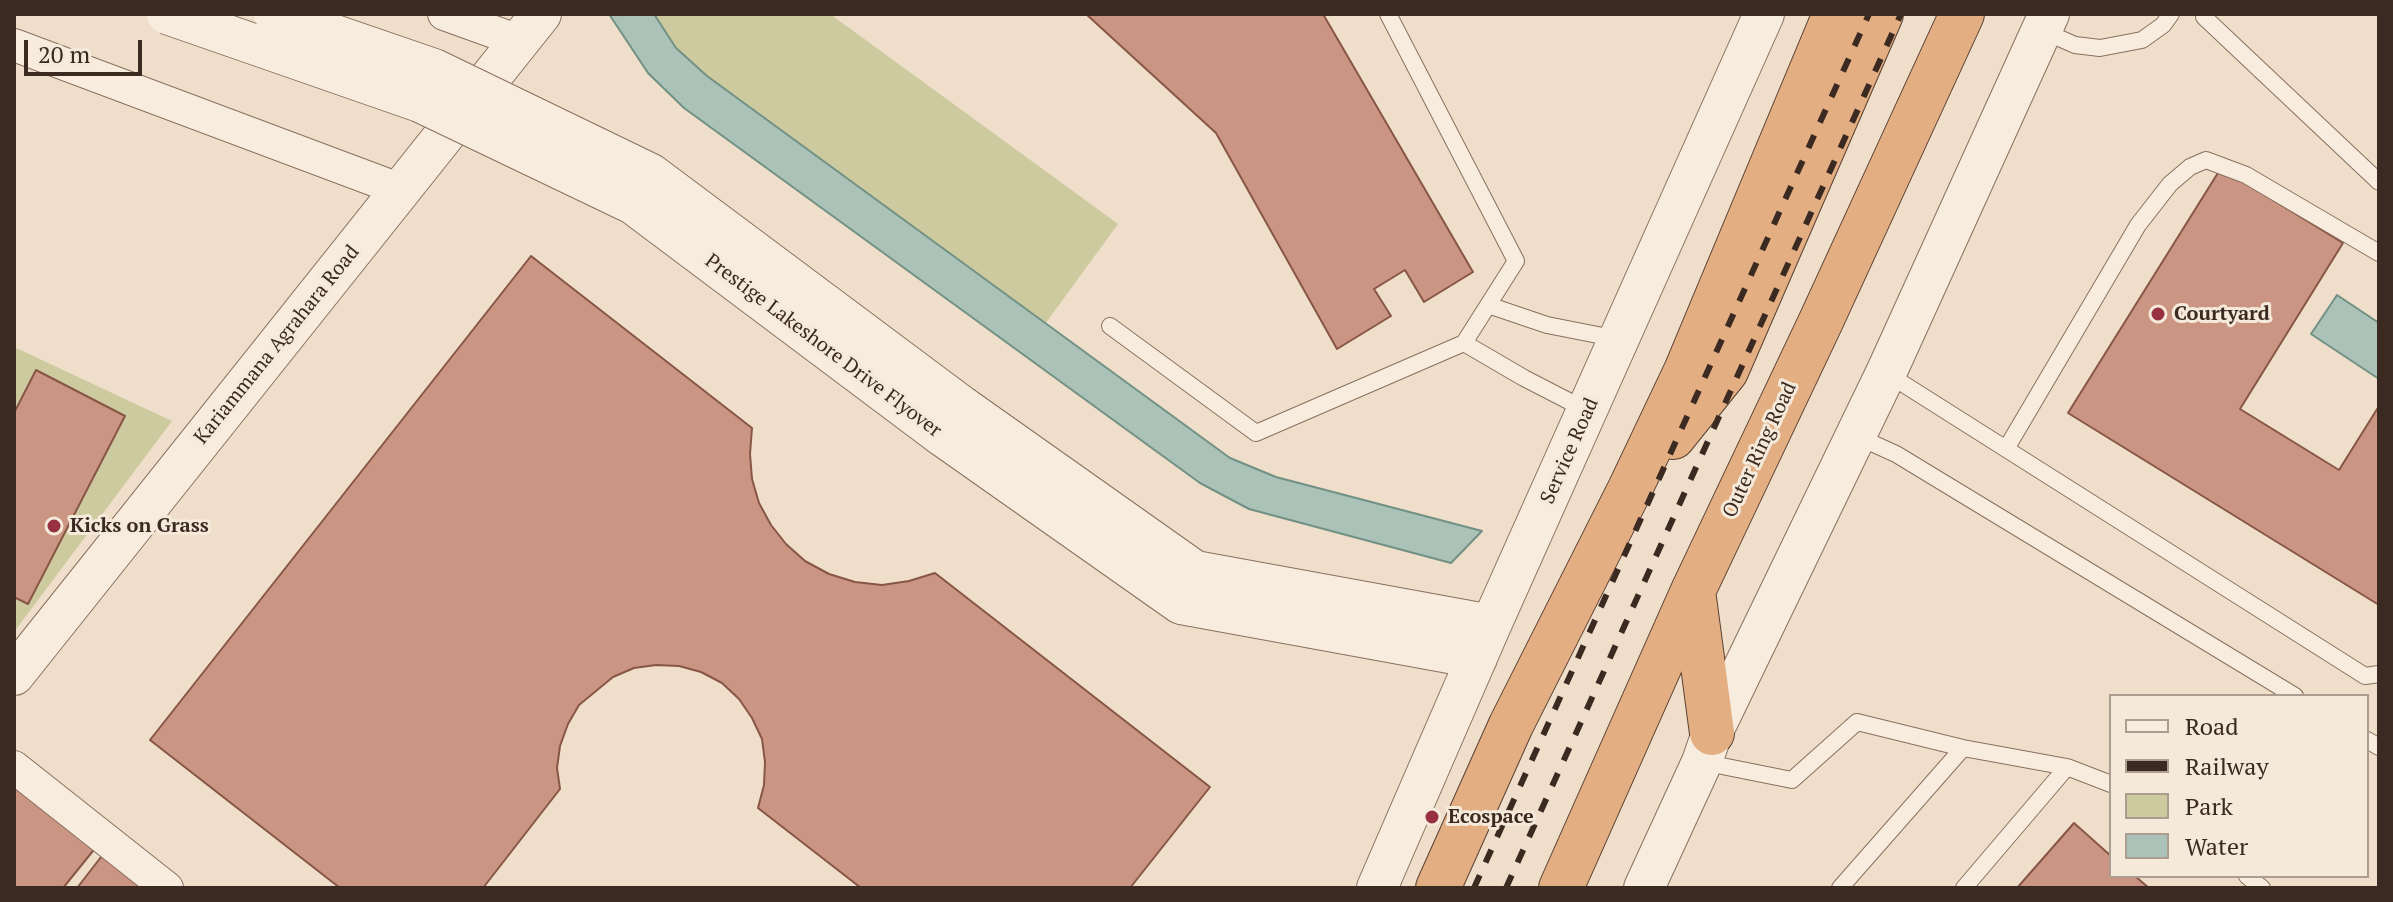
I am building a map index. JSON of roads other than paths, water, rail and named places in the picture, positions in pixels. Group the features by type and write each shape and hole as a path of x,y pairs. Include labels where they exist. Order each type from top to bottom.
{"highway":[{"path":"1438,888 1511,725 1686,371 1835,14"},
{"path":"1630,489 1726,371 1881,14"},
{"name":"Outer Ring Road","path":"1561,888 1693,591 1962,14"},
{"path":"1693,591 1707,747"}],"street":[{"name":"Prestige Lakeshore Drive Flyover","path":"167,14 420,102 633,204 952,421 1195,571 1484,642"},
{"name":"Prestige Lakeshore Drive Flyover","path":"274,14 434,69 651,174 952,421"},
{"path":"444,14 530,28"},
{"name":"Service Road","path":"1377,888 1764,14"},
{"path":"1644,888 1707,747 1886,373 2045,22"},
{"name":"Kariammana Agrahara Road","path":"14,675 530,28"},
{"path":"14,45 401,190"},
{"path":"14,767 167,888"}],"lane":[{"path":"1110,326 1256,433 1464,343 1516,261 1388,14"},
{"path":"2045,22 2075,45 2100,48 2142,40 2163,25 2171,14"},
{"path":"2204,17 2379,182"},
{"path":"2006,449 2138,225 2170,184 2190,167 2206,160 2246,175 2379,253"},
{"path":"1488,305 1547,325 1620,339"},
{"path":"1464,343 1588,411"},
{"path":"1886,373 2365,676 2379,674"},
{"path":"1855,436 1896,454 2292,694"},
{"path":"1707,747 1792,780 1857,722 1963,748 2067,767 2109,783"},
{"path":"1840,888 1963,748"},
{"path":"1964,888 2067,767"}],"water":[{"path":"609,14 654,14 676,48 707,76 1230,458 1276,477 1482,531 1451,563 1249,509 1200,483 684,108 648,73"},
{"path":"2337,295 2379,323 2379,379 2311,334"}],"railway":[{"path":"1474,888 1869,14"},
{"path":"1506,888 1901,14"}],"place":[{"name":"Courtyard","path":"2158,314"},
{"name":"Kicks on Grass","path":"54,526"},
{"name":"Ecospace","path":"1432,817"}]}
